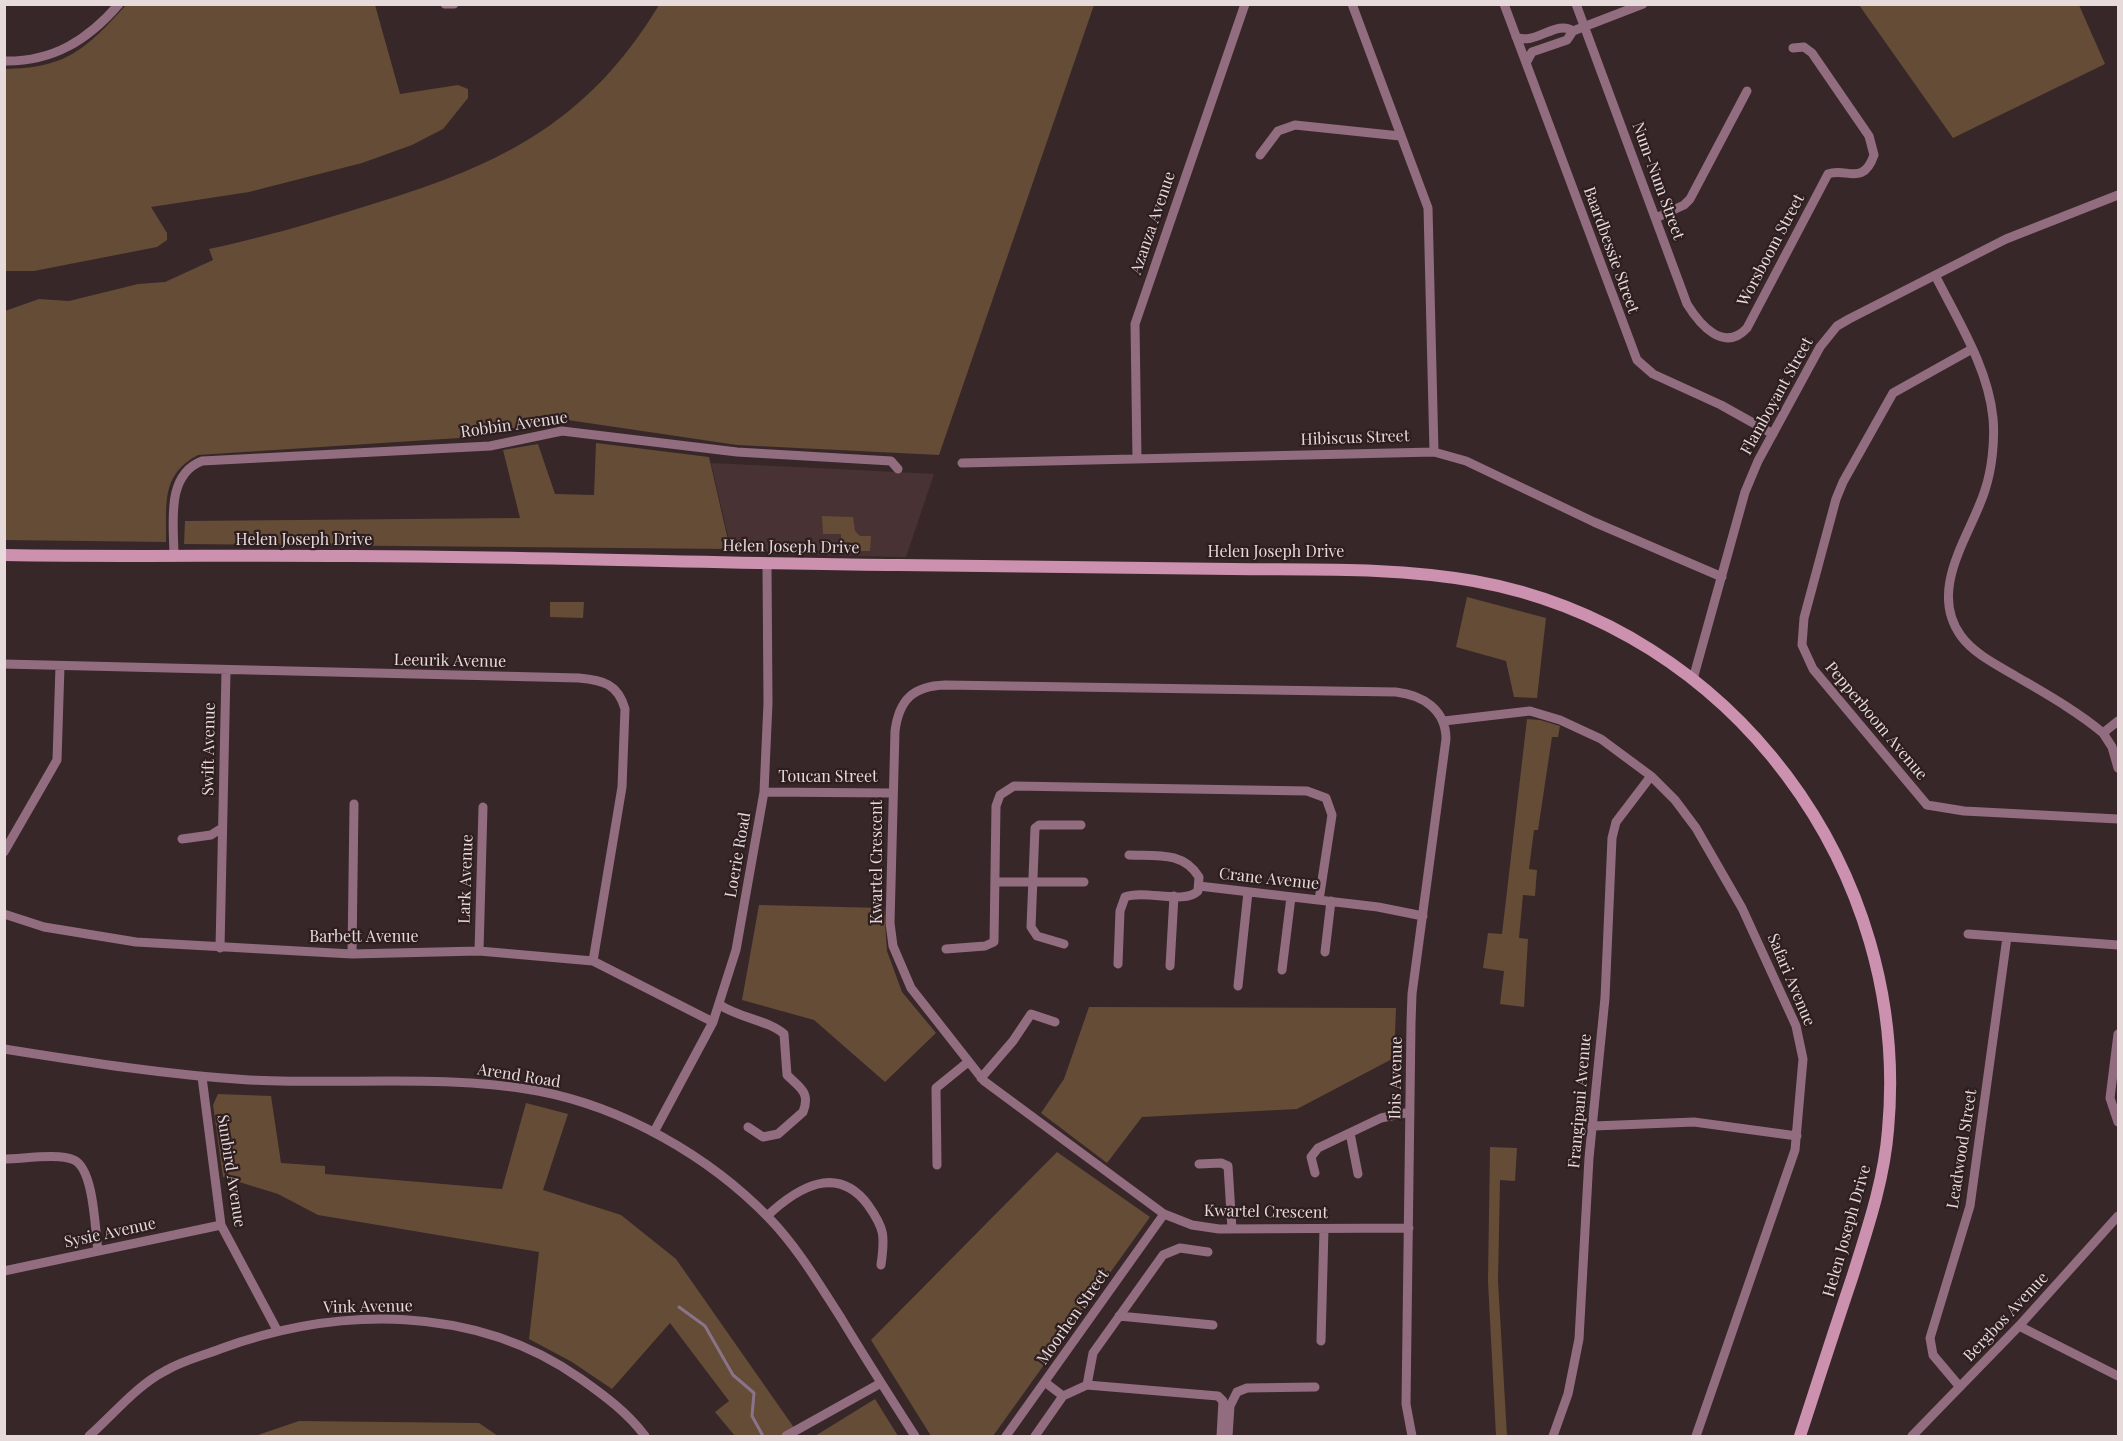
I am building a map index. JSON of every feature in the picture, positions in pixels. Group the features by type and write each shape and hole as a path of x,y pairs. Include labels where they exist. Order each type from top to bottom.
{"street":[{"path":"4,61 23,61 68,49 104,22 119,4"},
{"path":"446,4 454,4"},
{"name":"Azanza Avenue","path":"1137,459 1136,324 1245,4"},
{"path":"1352,4 1421,186 1429,217 1434,452"},
{"name":"Baardbessie Street","path":"1504,4 1637,360 1653,374 1721,405 1773,434"},
{"name":"Num-Num Street","path":"1576,4 1687,304 1698,320 1727,339 1741,335"},
{"path":"1516,37 1531,39 1563,28 1573,31 1643,4"},
{"path":"1526,63 1532,52 1567,40 1573,31"},
{"name":"Worsboom Street","path":"1741,335 1747,328 1825,179 1832,172 1849,175 1864,170 1874,155 1872,142 1809,49 1800,46 1794,48"},
{"path":"1656,218 1684,205 1690,199 1747,91"},
{"path":"1260,155 1278,131 1294,125 1401,135"},
{"name":"Flamboyant Street","path":"1693,679 1745,492 1820,347 1837,326 2026,230 2118,195"},
{"path":"1935,275 1972,349 1990,403 1992,443 1984,492 1966,531 1950,583 1951,616 1960,635 1979,654 2103,733 2112,747 2118,768"},
{"name":"Pepperboom Avenue","path":"1972,349 1904,385 1885,403 1836,500 1804,618 1802,645 1813,669 1927,805 1964,811 2118,819"},
{"name":"Robbin Avenue","path":"174,557 179,478 187,469 202,461 490,446 562,431 576,431 665,445 737,453 891,461 898,469"},
{"name":"Hibiscus Street","path":"962,463 1434,452 1466,461 1594,522 1722,578"},
{"name":"Helen Joseph Drive","path":"4,555 350,556 657,560 767,564 1353,569 1432,575 1515,590 1582,614 1634,641 1693,679 1750,730 1776,760 1816,817 1859,907 1871,945 1887,1023 1891,1093 1884,1165 1868,1229 1800,1437"},
{"name":"Loerie Road","path":"654,1132 713,1022 736,950 764,792 768,703 767,564"},
{"name":"Leeurik Avenue","path":"4,664 568,678 608,682 622,697 625,709 622,787 593,961"},
{"path":"4,852 57,760 60,666"},
{"name":"Swift Avenue","path":"220,948 226,671"},
{"name":"Kwartel Crescent","path":"1409,1228 1232,1229 1192,1225 1164,1214 1022,1111 981,1078 911,988 893,946 890,923 895,731 899,709 912,693 932,685 1396,692 1420,698 1431,705 1444,721"},
{"name":"Safari Avenue","path":"1444,721 1509,712 1537,712 1601,739 1651,776 1687,814 1742,908 1796,1026 1803,1059 1797,1136 1791,1164 1696,1437"},
{"name":"Ibis Avenue","path":"1412,1437 1406,1404 1412,994 1446,739 1444,721"},
{"path":"2103,733 2118,721"},
{"name":"Frangipani Avenue","path":"1553,1437 1568,1394 1577,1354 1593,1126 1605,998 1612,838 1616,822 1651,776"},
{"path":"946,949 985,946 994,942 996,806 1000,795 1014,786 1307,791 1326,798 1332,815 1319,900"},
{"name":"Toucan Street","path":"764,792 892,793"},
{"path":"352,954 354,804"},
{"name":"Lark Avenue","path":"480,951 483,807"},
{"path":"1064,944 1032,933 1032,882 1037,826 1081,825"},
{"path":"182,839 211,836 222,828"},
{"name":"Crane Avenue","path":"1129,855 1176,857 1185,860 1199,877 1199,886 1331,901 1423,916"},
{"path":"994,882 1084,882"},
{"path":"1118,964 1120,911 1125,897 1135,894 1190,897 1198,891 1199,886"},
{"path":"1238,986 1248,892"},
{"path":"1170,966 1174,896"},
{"path":"1282,970 1291,897"},
{"path":"1325,952 1331,901"},
{"name":"Barbett Avenue","path":"4,914 44,927 86,936 220,948 352,954 480,951 593,961 713,1022"},
{"path":"1968,934 2118,945"},
{"name":"Leadwood Street","path":"1960,1387 1933,1355 1930,1338 1970,1206 2007,937"},
{"path":"720,1005 735,1015 770,1026 784,1034 787,1075 800,1085 805,1094 803,1112 778,1134 764,1137 748,1127"},
{"path":"981,1078 1013,1041 1031,1014 1055,1022"},
{"path":"2118,1034 2110,1098 2118,1122"},
{"name":"Arend Road","path":"4,1049 202,1077 311,1082 430,1082 538,1091 586,1105 654,1132 724,1178 767,1216 811,1271 915,1437"},
{"path":"937,1165 936,1088 968,1062"},
{"name":"Sunbird Avenue","path":"202,1077 221,1225 277,1330"},
{"path":"1315,1173 1311,1157 1314,1152 1388,1115 1410,1112"},
{"path":"1593,1126 1694,1122 1797,1136"},
{"path":"1350,1133 1358,1174"},
{"path":"4,1159 66,1157 80,1163 87,1179 98,1251"},
{"path":"1199,1164 1221,1163 1228,1166 1232,1229"},
{"path":"767,1216 799,1190 838,1183 850,1186 860,1195 884,1232 881,1265"},
{"name":"Moorhen Street","path":"1006,1437 1164,1214"},
{"name":"Bergbos Avenue","path":"1912,1437 2019,1326 2118,1216"},
{"name":"Sysie Avenue","path":"4,1271 221,1225"},
{"path":"1321,1341 1324,1228"},
{"path":"1087,1385 1093,1353 1163,1255 1179,1248 1208,1252"},
{"path":"1119,1316 1213,1325"},
{"name":"Vink Avenue","path":"89,1437 164,1371 277,1330 326,1321 364,1319 440,1322 485,1332 537,1352 571,1372 623,1412 645,1437"},
{"path":"2019,1326 2118,1376"},
{"path":"786,1437 881,1383"},
{"path":"1046,1383 1063,1396"},
{"path":"1035,1437 1063,1396 1087,1385 1221,1398 1224,1406 1221,1437"},
{"path":"1228,1437 1230,1406 1237,1392 1247,1388 1315,1387"}],"shaded area":[{"path":"126,5 375,5 400,94 458,85 468,89 468,98 443,129 412,145 362,163 249,192 151,207 167,233 167,240 157,247 34,271 5,271 5,69 44,65 74,53 99,33"},
{"path":"659,5 1094,5 939,455 737,445 561,419 474,437 198,455 186,463 171,481 167,503 166,542 5,540 5,311 39,299 69,301 138,284 165,282 213,260 209,249 286,230 411,192 495,158 533,137 568,112 600,82 630,47"},
{"path":"1859,5 2079,5 2105,64 1953,138"},
{"path":"596,443 709,457 730,549 184,544 185,521 520,518 503,450 538,444 555,494 594,495"},
{"path":"711,463 934,474 906,557 732,553"},
{"path":"822,516 853,517 855,531 860,536 871,536 870,551 841,551 841,534 823,534"},
{"path":"1467,597 1546,618 1537,698 1514,697 1506,661 1456,647"},
{"path":"550,602 584,602 583,618 550,617"},
{"path":"1527,719 1560,726 1558,737 1552,737 1538,830 1534,830 1529,869 1537,870 1535,896 1523,895 1519,938 1528,939 1524,1007 1500,1004 1504,971 1483,968 1488,933 1502,934"},
{"path":"759,905 884,908 887,951 902,992 936,1033 885,1082 814,1020 742,1000"},
{"path":"1089,1007 1396,1008 1394,1058 1297,1109 1142,1117 1107,1163 1041,1113 1064,1079"},
{"path":"218,1094 271,1096 281,1163 325,1166 325,1174 502,1189 526,1103 568,1114 543,1190 621,1215 676,1259 795,1429 782,1436 735,1436 715,1412 729,1401 670,1323 612,1389 572,1362 529,1339 539,1252 318,1215 278,1194 223,1177 213,1105"},
{"path":"1490,1147 1517,1148 1515,1181 1500,1180 1498,1281 1507,1436 1496,1436 1488,1281"},
{"path":"1057,1152 1150,1217 993,1436 931,1436 871,1340"},
{"path":"875,1399 898,1436 815,1436"},
{"path":"299,1421 479,1423 498,1436 255,1436"}],"waterway":[{"path":"679,1307 705,1326 733,1375 754,1393 752,1416 763,1436"}]}
